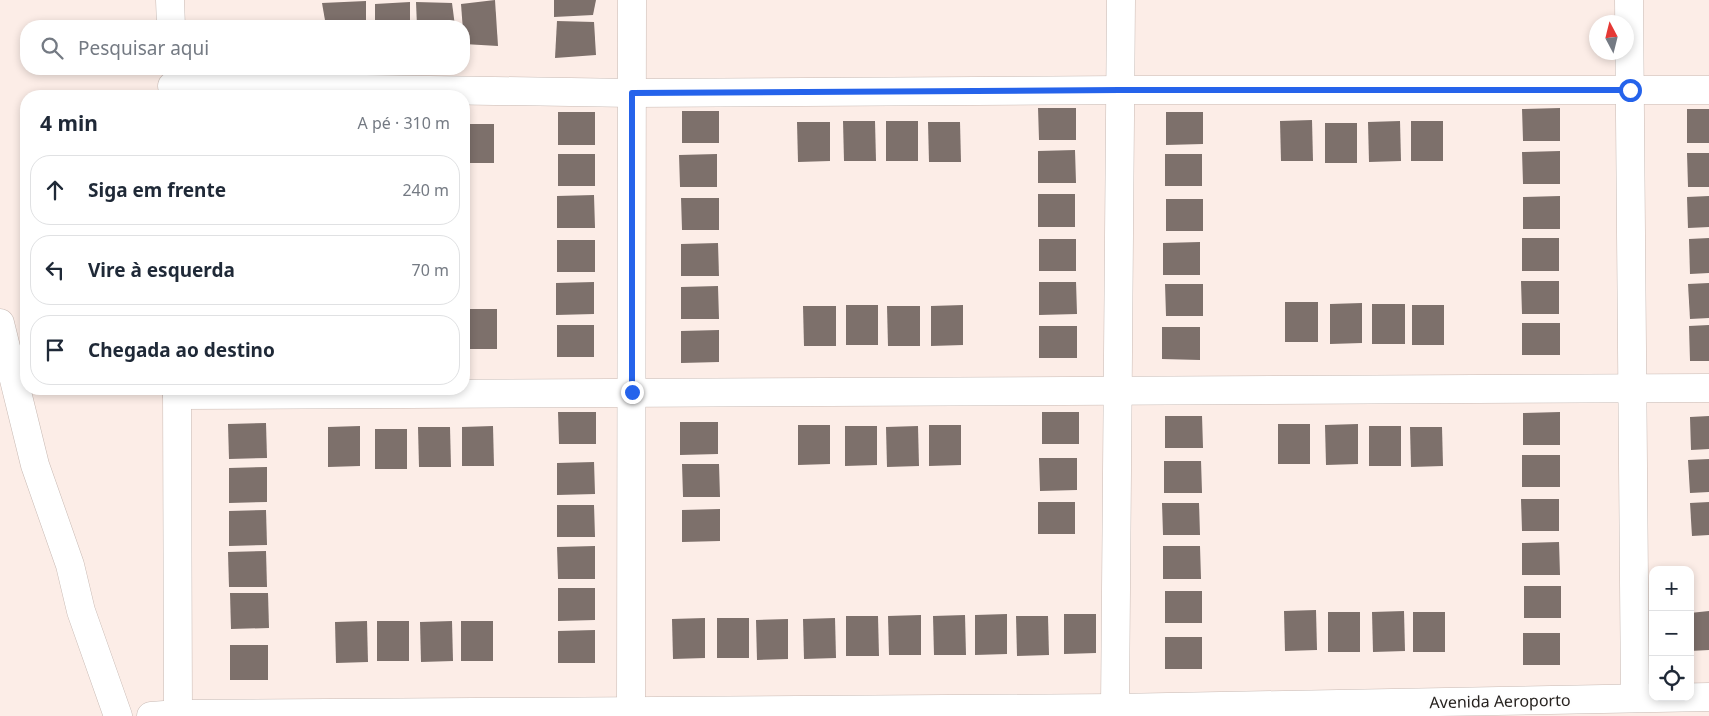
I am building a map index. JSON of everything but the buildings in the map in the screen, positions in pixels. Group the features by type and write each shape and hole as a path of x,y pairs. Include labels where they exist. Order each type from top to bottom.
{"street":[{"path":"170,0 171,20"},
{"path":"631,711 632,0"},
{"path":"1114,708 1121,0"},
{"path":"1629,0 1635,698"},
{"path":"172,84 632,93 1120,90 1709,90"},
{"path":"0,323 35,465 70,564 81,611 118,716"},
{"path":"470,392 1118,392 1709,388"},
{"path":"177,395 178,714"},
{"name":"Avenida Aeroporto","path":"151,716 178,714 1114,708 1709,698"}],"route":[{"path":"632,392 632,93 1120,90 1630,90"}]}
